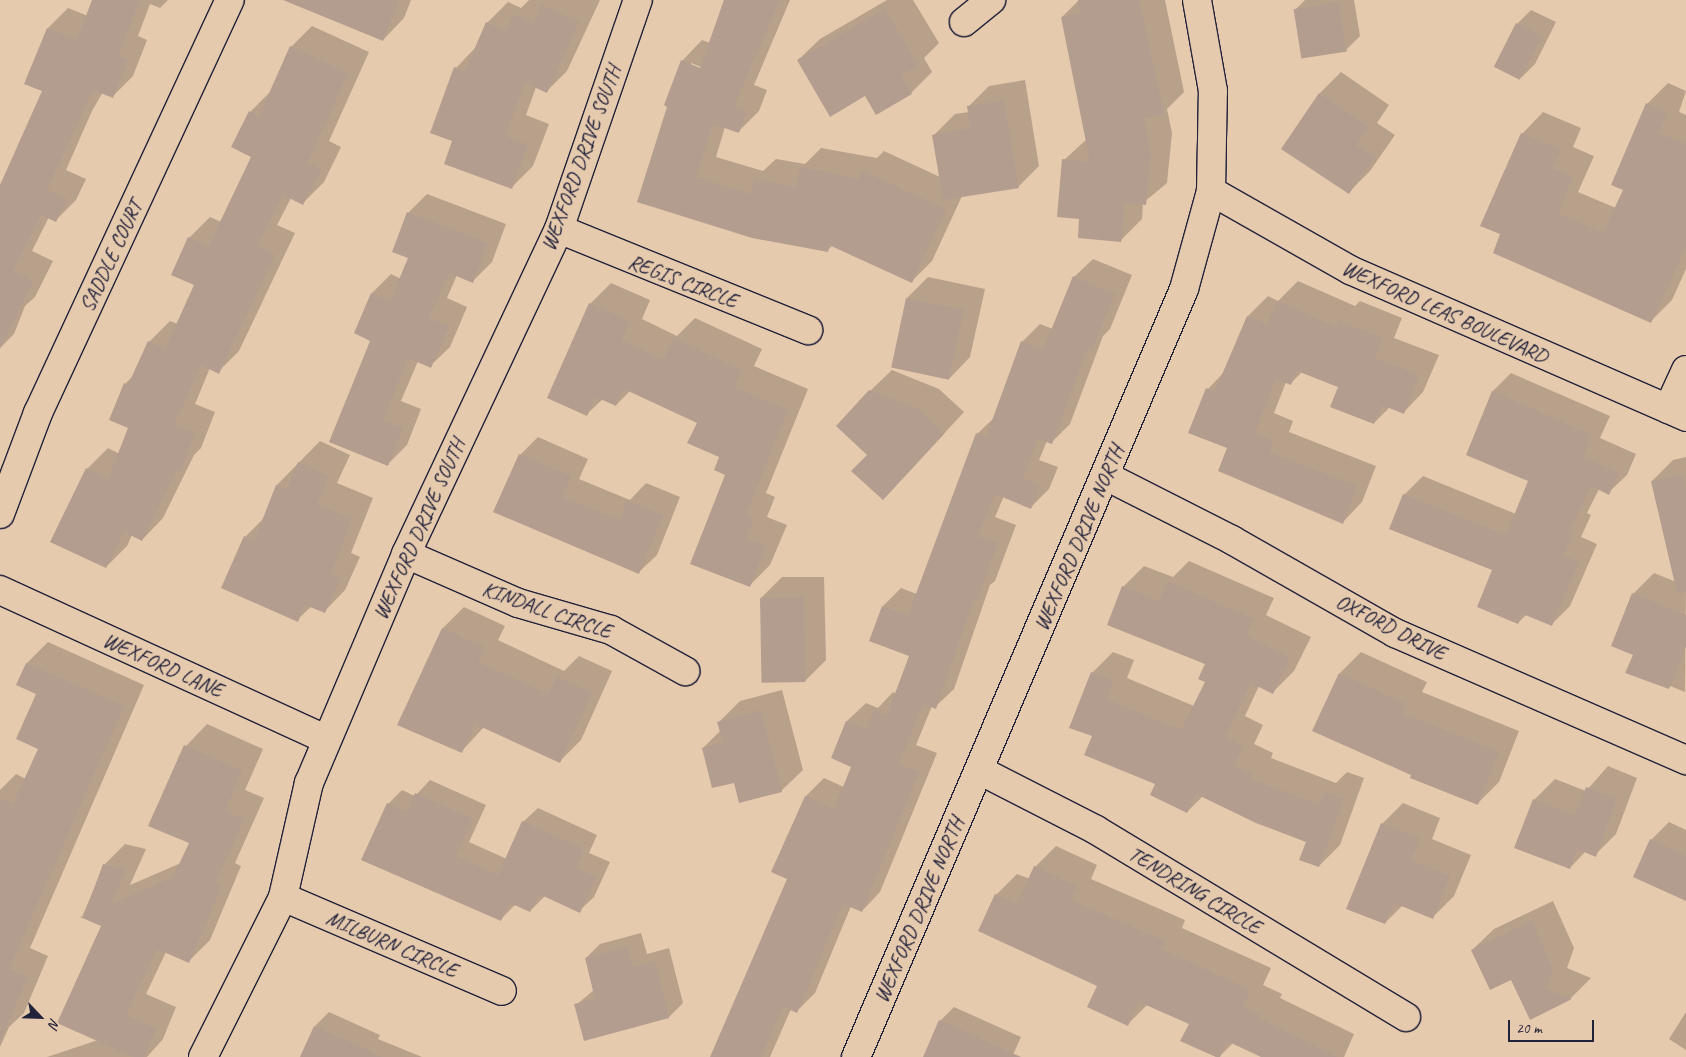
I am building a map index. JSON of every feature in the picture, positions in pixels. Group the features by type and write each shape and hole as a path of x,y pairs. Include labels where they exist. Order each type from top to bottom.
{"street":[{"name":"SADDLE COURT","path":"0,514 38,413 230,0"},
{"name":"WEXFORD DRIVE SOUTH","path":"203,1057 283,897 309,783 326,739 406,554 558,230 638,0"},
{"path":"964,22 991,0"},
{"name":"WEXFORD DRIVE NORTH","path":"856,1057 1106,476 1184,289 1212,191 1213,91 1197,0"},
{"name":"WEXFORD LEAS BOULEVARD","path":"1212,191 1350,270 1677,413"},
{"name":"REGIS CIRCLE","path":"558,230 808,330"},
{"path":"1677,413 1686,370"},
{"name":"OXFORD DRIVE","path":"1106,476 1232,540 1395,633 1686,760"},
{"name":"KINDALL CIRCLE","path":"406,554 518,603 611,630 685,671"},
{"name":"WEXFORD LANE","path":"0,590 326,739"},
{"name":"TENDRING CIRCLE","path":"979,770 1096,830 1406,1017"},
{"name":"MILBURN CIRCLE","path":"283,897 502,991"}],"building":[{"path":"92,0 140,0 118,56 128,60 113,98 93,90 47,190 67,199 56,222 41,215 13,271 33,281 0,349 0,185 42,91 24,84 47,28 77,40"},
{"path":"283,0 399,0 383,41"},
{"path":"724,0 780,0 734,106 747,111 739,133 713,124 696,177 751,194 754,179 796,187 800,167 859,179 862,171 946,209 912,283 829,245 828,252 752,238 637,202 667,107 664,105 681,60 700,68"},
{"path":"1078,0 1139,0 1164,114 1144,118 1151,155 1146,205 1125,203 1121,242 1078,238 1079,219 1057,217 1062,159 1090,162 1061,17 1080,13"},
{"path":"1339,2 1347,51 1301,59 1294,9"},
{"path":"541,5 579,22 547,93 525,83 505,136 528,145 512,189 444,164 452,141 430,133 454,67 465,71 486,22 506,31 514,14 533,23"},
{"path":"885,9 918,65 901,76 912,94 876,115 865,96 830,117 797,60"},
{"path":"1516,23 1542,36 1520,80 1494,67"},
{"path":"290,46 348,73 308,163 321,169 303,205 283,195 257,246 275,255 219,374 201,365 174,425 195,433 180,471 177,469 142,541 124,532 106,568 50,542 86,468 108,479 128,428 109,420 124,383 128,385 148,341 165,349 194,285 171,275 188,237 208,247 251,157 231,147 249,111 259,116"},
{"path":"1319,93 1369,127 1356,145 1375,157 1349,194 1281,149"},
{"path":"1004,101 1019,188 943,200 932,135 970,128 967,106"},
{"path":"1646,103 1667,113 1659,133 1686,144 1686,247 1651,323 1493,253 1500,234 1480,226 1521,133 1561,150 1553,168 1573,177 1558,213 1603,233 1623,190 1611,185"},
{"path":"407,212 488,243 473,283 449,273 429,318 449,326 431,368 408,358 383,421 403,428 388,466 329,442 370,341 354,333 371,293 390,301 408,258 392,252"},
{"path":"1073,276 1115,294 1092,349 1088,347 1052,444 1038,439 1022,478 1040,486 1031,509 995,494 978,536 998,543 977,600 974,599 936,709 923,704 899,764 919,772 862,912 843,904 797,1013 783,1007 761,1057 710,1057 787,879 771,872 805,796 834,809 851,767 831,758 846,721 866,729 874,710 887,715 909,656 869,641 882,606 908,615 976,433 986,437 1021,341 1043,350"},
{"path":"906,298 964,310 949,380 891,367"},
{"path":"1277,301 1336,327 1339,321 1383,338 1375,358 1419,375 1404,414 1382,405 1374,424 1330,407 1338,387 1297,371 1291,385 1276,379 1255,433 1274,441 1269,452 1357,486 1343,524 1218,471 1227,448 1188,433 1206,388 1215,391 1247,316 1267,324"},
{"path":"589,303 630,321 621,340 663,360 673,338 742,370 734,387 788,410 746,514 754,518 746,538 766,546 750,587 690,564 725,475 714,470 719,457 687,443 697,423 624,389 616,406 596,397 587,416 547,398"},
{"path":"869,390 918,409 944,434 883,500 851,471 867,455 836,426"},
{"path":"1492,391 1592,435 1583,457 1619,473 1609,495 1591,486 1569,532 1573,533 1564,556 1579,562 1552,626 1523,614 1518,624 1477,607 1492,570 1389,529 1403,494 1506,535 1528,481 1466,455"},
{"path":"519,454 571,476 562,497 620,520 627,501 663,515 639,574 493,512"},
{"path":"298,462 329,476 317,504 352,519 331,574 340,578 325,613 305,605 298,622 221,588 244,536 254,541 276,485 287,489"},
{"path":"1683,474 1686,490 1686,592 1677,593 1651,481"},
{"path":"1167,581 1254,619 1246,636 1290,658 1273,694 1251,683 1225,737 1243,746 1234,766 1253,775 1251,779 1320,805 1325,792 1344,799 1319,867 1299,860 1306,842 1256,823 1196,794 1187,813 1150,795 1155,784 1084,755 1092,736 1069,728 1091,672 1114,681 1106,699 1181,730 1205,682 1198,679 1205,664 1107,625 1122,586 1159,601"},
{"path":"1632,593 1686,615 1686,646 1669,689 1625,673 1633,655 1611,646"},
{"path":"804,597 805,682 761,683 760,598"},
{"path":"442,628 484,647 478,662 548,694 557,677 592,693 560,763 475,724 462,753 397,725"},
{"path":"26,663 124,706 9,969 28,977 0,1042 0,798 13,804 38,749 16,739 36,694 16,685"},
{"path":"1339,673 1406,704 1402,713 1499,752 1478,805 1410,778 1411,775 1312,731"},
{"path":"761,710 782,792 739,803 734,783 712,788 702,748 723,742 717,722"},
{"path":"184,745 242,771 225,811 244,819 215,884 221,887 189,963 157,949 126,1015 156,1029 144,1057 133,1057 57,1023 101,926 80,917 84,916 103,864 126,870 111,904 173,877 189,843 148,826"},
{"path":"1586,787 1617,799 1596,857 1577,849 1570,869 1514,848 1533,799 1575,816"},
{"path":"415,793 473,819 456,856 498,875 522,821 584,849 576,868 596,877 580,913 539,894 530,912 510,903 501,921 361,860 387,803 407,812"},
{"path":"1381,823 1420,839 1411,860 1450,876 1433,919 1394,903 1385,924 1346,909"},
{"path":"1650,839 1686,856 1686,901 1633,877"},
{"path":"1034,866 1077,886 1071,900 1165,941 1162,949 1250,990 1243,1007 1262,1016 1260,1019 1337,1057 1261,1057 1227,1041 1220,1057 1216,1057 1180,1041 1189,1024 1139,1002 1128,1026 1087,1007 1097,986 978,931 995,894 1017,904"},
{"path":"1532,921 1553,970 1546,989 1572,999 1530,1020 1511,980 1490,990 1471,950"},
{"path":"627,947 633,967 655,961 669,1018 584,1041 574,1004 595,999 585,958"},
{"path":"939,1020 1021,1057 923,1057"},
{"path":"314,1026 383,1057 300,1057"}]}
